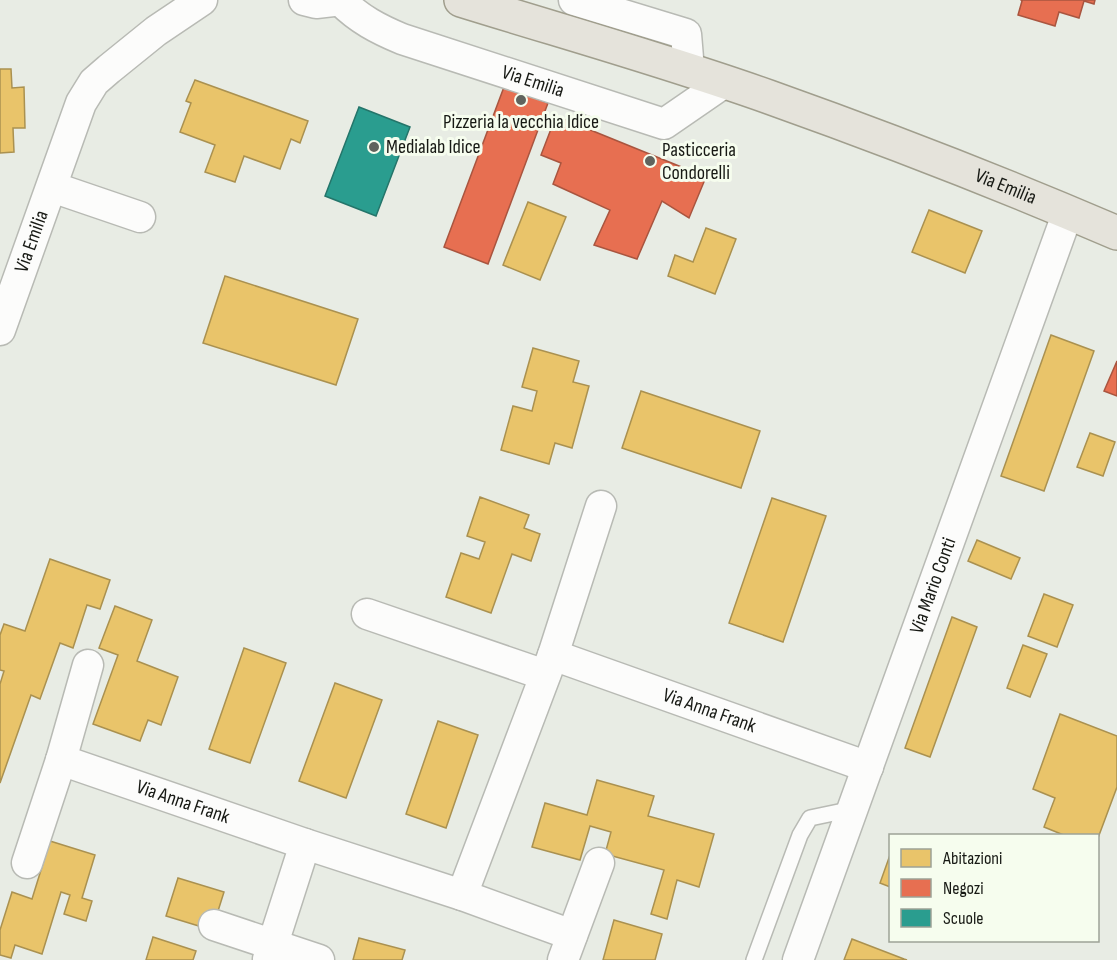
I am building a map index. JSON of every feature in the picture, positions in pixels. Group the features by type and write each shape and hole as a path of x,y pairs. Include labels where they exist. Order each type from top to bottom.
{"main road":[{"name":"Via Emilia","path":"461,0 512,7 725,82 917,151 1117,233"}],"street":[{"name":"Via Emilia","path":"0,330 81,103 94,82 156,31 202,0"},
{"name":"Via Emilia","path":"304,0 316,3 342,0 355,14 377,28 402,39 664,124 725,82"},
{"path":"574,0 686,34 689,70"},
{"name":"Via Emilia","path":"52,187 140,217"},
{"name":"Via Mario Conti","path":"798,960 1068,212"},
{"path":"462,895 549,665 601,506"},
{"name":"Via Anna Frank","path":"366,614 549,665 868,767"},
{"path":"27,863 61,760 88,664"},
{"name":"Via Anna Frank","path":"61,760 462,895 568,948 598,863"},
{"path":"270,951 305,844"},
{"path":"214,925 270,951 319,960"}],"lane":[{"path":"754,960 800,835 810,818 853,809"}],"building: Abitazioni":[{"path":"0,69 11,69 12,88 24,87 25,128 13,128 14,152 0,153"},
{"path":"195,80 308,121 300,143 291,139 280,169 244,156 235,182 205,172 215,145 180,132 191,103 186,101"},
{"path":"528,202 566,217 540,280 503,265"},
{"path":"929,210 982,231 965,273 912,252"},
{"path":"706,228 736,239 715,294 668,276 675,255 693,262"},
{"path":"225,276 358,319 336,385 203,343"},
{"path":"1051,335 1094,351 1044,491 1001,476"},
{"path":"533,348 579,361 573,382 589,386 572,448 555,443 549,464 501,450 513,406 532,411 537,391 522,387"},
{"path":"641,391 760,431 741,488 622,448"},
{"path":"1090,433 1115,442 1103,476 1077,467"},
{"path":"480,497 529,515 524,528 540,534 531,561 512,554 491,613 446,597 461,553 479,559 485,542 467,536"},
{"path":"772,498 826,516 783,642 729,623"},
{"path":"977,540 1020,558 1011,579 968,561"},
{"path":"50,559 110,580 100,609 87,605 73,648 60,643 40,699 31,695 0,783 0,684 4,671 0,670 0,635 4,624 25,631"},
{"path":"1044,594 1073,605 1057,647 1028,636"},
{"path":"115,606 152,620 137,661 178,677 161,725 148,720 140,741 93,724 118,655 99,648"},
{"path":"952,617 977,627 930,757 905,748"},
{"path":"1023,645 1047,654 1030,697 1007,688"},
{"path":"244,648 286,663 250,763 209,749"},
{"path":"335,683 382,700 346,798 299,781"},
{"path":"1060,714 1117,736 1117,787 1099,835 1061,834 1044,827 1055,798 1033,789"},
{"path":"438,721 478,735 446,828 406,814"},
{"path":"597,780 654,796 648,816 714,834 699,887 677,880 667,919 651,914 664,870 605,854 611,832 590,826 580,860 532,847 545,803 587,815"},
{"path":"50,841 95,855 82,898 92,901 86,921 64,914 70,895 61,892 42,954 15,945 11,958 0,955 0,930 12,892 32,899"},
{"path":"889,858 889,887 880,883"},
{"path":"178,878 224,892 212,930 166,916"},
{"path":"614,920 662,934 655,960 603,960"},
{"path":"153,937 196,951 193,960 146,960"},
{"path":"359,938 405,950 402,960 353,960"},
{"path":"852,939 904,959 907,960 844,960"}],"building: Negozi":[{"path":"1021,0 1095,0 1094,4 1084,1 1079,18 1059,12 1055,26 1018,15"},
{"path":"504,87 548,103 488,264 444,247"},
{"path":"556,116 706,177 689,218 662,201 637,259 594,245 610,210 553,184 561,163 541,155"},
{"path":"1117,361 1117,396 1104,391"}],"building: Scuole":[{"path":"359,107 410,127 376,216 325,196"}],"place":[{"name":"Pizzeria la vecchia Idice","path":"521,100"},
{"name":"Medialab Idice","path":"374,147"},
{"name":"Pasticceria Condorelli","path":"650,161"}]}
